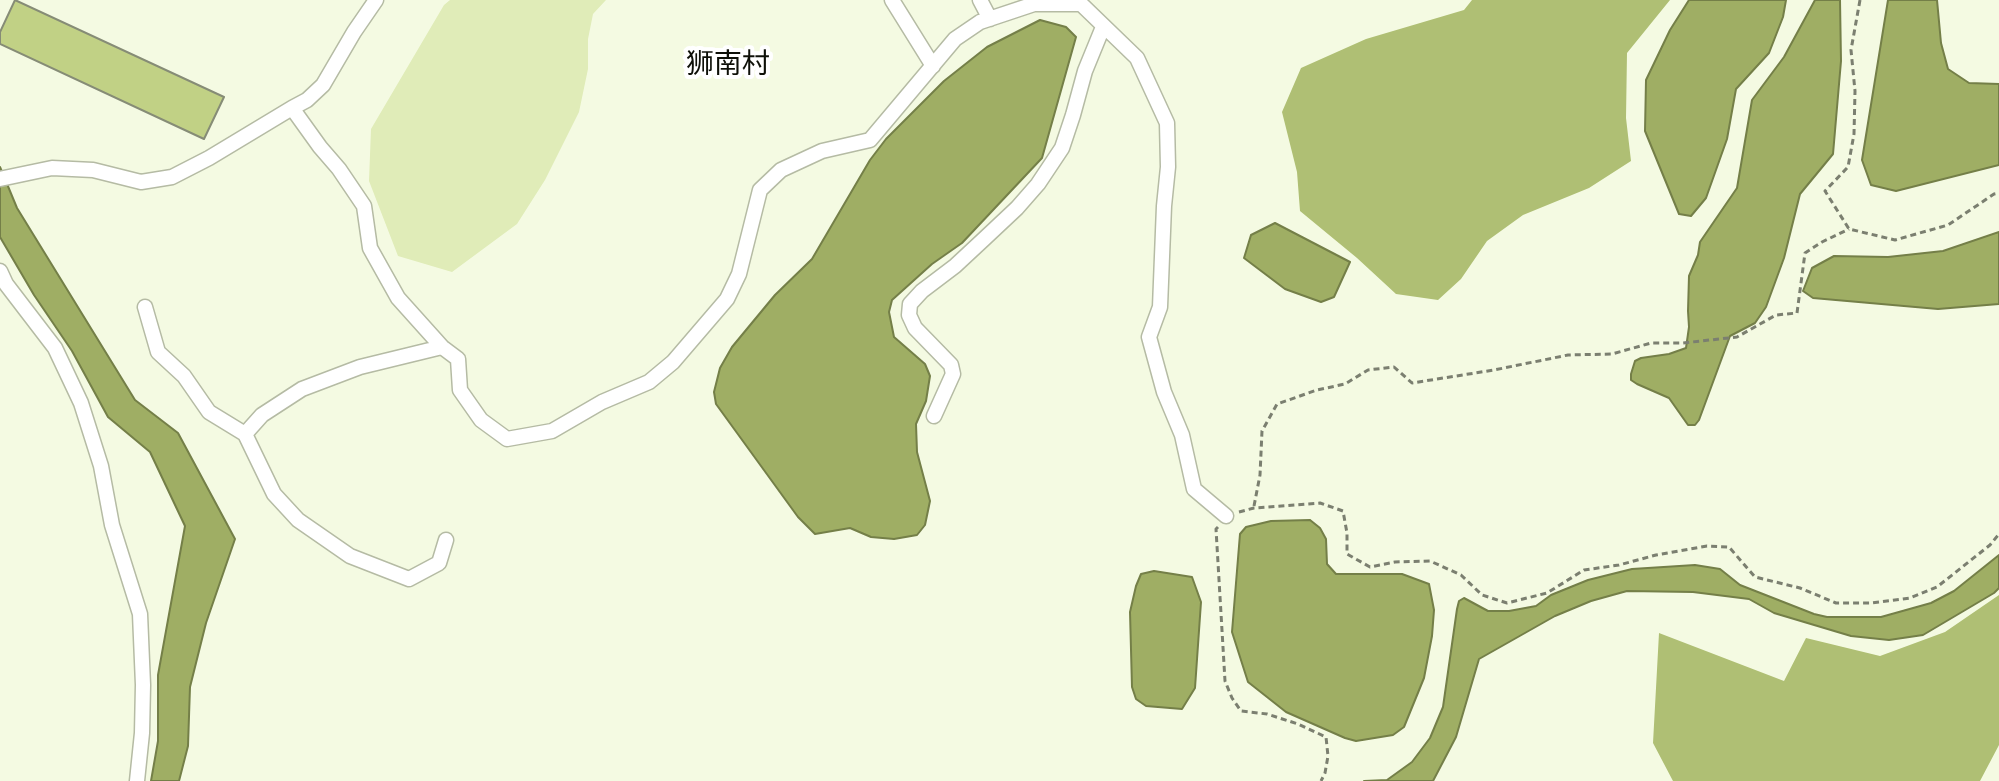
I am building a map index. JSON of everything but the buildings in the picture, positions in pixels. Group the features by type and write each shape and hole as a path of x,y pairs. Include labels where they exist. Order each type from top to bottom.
{"street":[{"path":"0,179 52,168 93,170 141,182 172,177 307,100 323,85 376,0"},
{"path":"892,0 933,66"},
{"path":"980,0 990,19"},
{"path":"292,108 364,206 370,248 398,298 442,347 458,359 460,390 481,420 507,439 552,431 602,402 649,382 673,362 727,299 739,274 760,190 781,170 822,151 870,140 955,39 980,22 1034,4 1081,4 1137,58 1167,123 1168,167 1160,307 1149,337 1164,392 1182,435 1194,489 1226,516"},
{"path":"934,416 953,374 951,365 915,328 909,315 910,304 995,229 1038,184 1062,148 1085,71 1103,27"},
{"path":"0,271 6,284 55,348 81,403 101,466 112,525 140,614 143,685 137,781"},
{"path":"145,307 158,352 184,376 209,412 245,434 274,494 298,520 350,556 409,579 439,563 446,540"},
{"path":"245,434 262,415 302,389 360,367 442,347"}],"path":[{"path":"1849,229 1825,191 1848,167 1855,91 1851,50 1860,0"},
{"path":"1254,508 1260,475 1262,431 1277,404 1345,384 1368,370 1394,367 1412,383 1568,355 1612,354 1651,343 1737,337 1776,315 1797,313 1805,253 1822,242 1849,229 1895,240 1948,225 1999,193"},
{"path":"1321,781 1328,756 1326,737 1267,714 1241,711 1225,681 1216,529 1226,516 1254,508 1320,503 1343,511 1347,554 1370,567 1395,562 1430,561 1461,575 1482,595 1507,603 1547,593 1584,570 1707,546 1729,547 1755,577 1800,588 1836,603 1910,598 1937,587 1990,545 1999,534"}],"shaded area":[{"path":"450,0 606,0 593,14 588,39 588,69 579,112 545,180 517,224 452,272 398,256 369,181 371,129 444,5"},
{"path":"1472,0 1670,0 1627,53 1626,118 1631,161 1589,188 1523,215 1487,241 1461,279 1438,300 1396,294 1300,211 1297,172 1282,112 1301,68 1366,39 1464,10"},
{"path":"1689,0 1786,0 1769,53 1736,89 1727,139 1706,198 1691,216 1679,214 1645,131 1646,80 1670,30"},
{"path":"1815,0 1840,0 1841,61 1833,154 1800,194 1784,258 1766,307 1755,323 1730,336 1699,420 1695,425 1688,425 1669,398 1637,384 1631,380 1631,374 1635,361 1641,358 1686,348 1689,276 1700,242 1737,188 1752,100 1784,57"},
{"path":"1888,0 1937,0 1941,43 1948,69 1969,83 1999,84 1999,165 1896,191 1871,185 1862,160"},
{"path":"1040,20 1066,27 1076,37 1042,158 962,243 932,264 892,300 889,312 894,337 925,364 930,376 926,401 916,424 917,452 930,501 925,525 917,535 894,539 871,537 850,528 815,534 798,517 716,404 714,392 720,368 732,347 775,295 812,259 870,160 886,139 944,81 987,47"},
{"path":"0,167 17,208 135,400 178,433 235,539 206,623 190,687 188,746 179,781 151,781 158,741 158,675 185,526 150,452 108,417 72,351 0,237"},
{"path":"1275,223 1350,262 1334,297 1321,302 1285,289 1244,258 1251,235"},
{"path":"1999,232 1999,304 1938,309 1813,298 1803,291 1812,268 1834,256 1888,257 1943,251"},
{"path":"1310,520 1320,528 1326,539 1327,564 1336,574 1402,574 1429,584 1434,610 1424,678 1404,727 1393,735 1356,741 1345,738 1286,712 1248,682 1232,632 1240,534 1246,527 1271,521"},
{"path":"1999,555 1999,588 1994,593 1923,635 1889,640 1851,636 1774,613 1749,599 1693,592 1627,591 1591,601 1555,616 1479,659 1456,737 1433,781 1364,781 1387,780 1412,762 1430,738 1443,707 1457,609 1459,601 1464,598 1488,611 1509,611 1536,606 1551,595 1588,580 1632,569 1695,565 1720,569 1740,585 1814,614 1827,617 1881,617 1931,603 1954,591"},
{"path":"1154,571 1192,577 1201,602 1195,688 1182,709 1146,706 1136,699 1132,687 1130,612 1141,574"},
{"path":"1999,595 1999,745 1980,781 1673,781 1653,743 1659,633 1784,681 1806,638 1880,656 1945,632"}],"district":[{"name":"狮南村","path":"728,65"}]}
